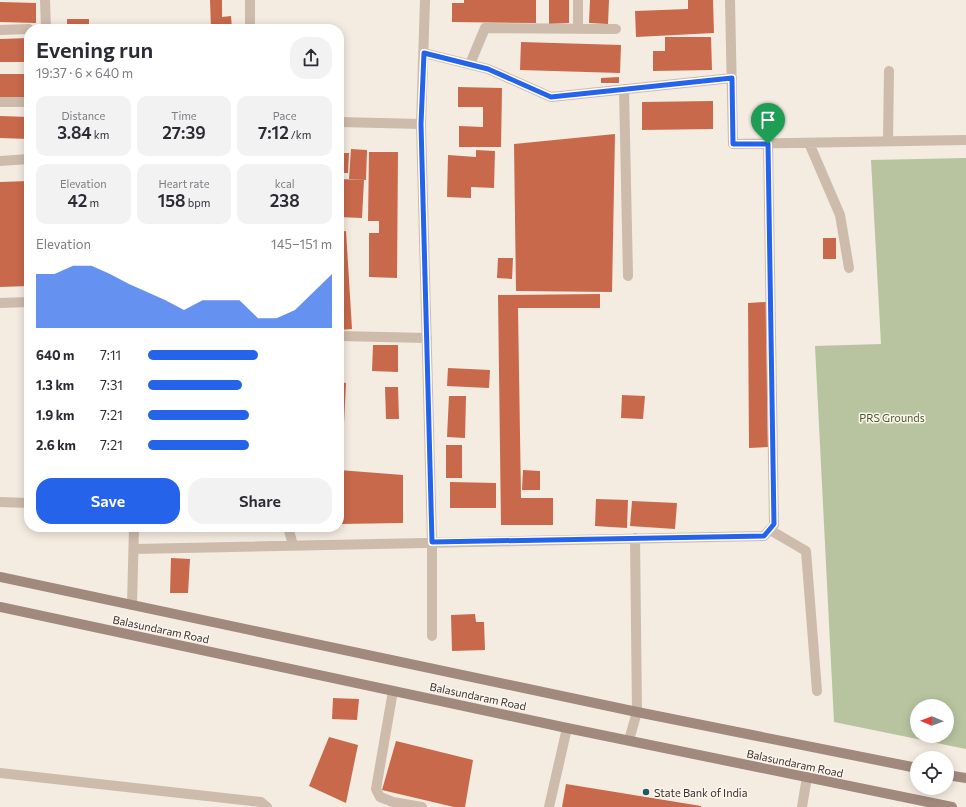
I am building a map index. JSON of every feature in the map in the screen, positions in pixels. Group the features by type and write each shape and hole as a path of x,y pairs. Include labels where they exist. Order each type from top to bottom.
{"main road":[{"name":"Balasundaram Road","path":"0,577 637,712 910,767"},
{"name":"Balasundaram Road","path":"0,607 567,728 952,807"},
{"path":"954,775 966,778"}],"street":[{"path":"45,0 46,24"},
{"path":"250,0 250,24"},
{"path":"425,0 421,124 432,542 432,636"},
{"path":"578,0 578,29"},
{"path":"730,0 733,144 966,140"},
{"path":"470,64 485,28 616,29"},
{"path":"0,30 24,29"},
{"path":"424,53 488,69 551,97 732,78"},
{"path":"888,141 889,71"},
{"path":"624,89 628,276"},
{"path":"0,102 24,102"},
{"path":"344,122 421,124"},
{"path":"809,143 840,215 849,268"},
{"path":"134,549 635,538 746,538 764,536 774,524 768,144"},
{"path":"0,161 24,159"},
{"path":"0,303 24,302"},
{"path":"344,336 427,338"},
{"path":"0,502 24,503"},
{"path":"770,530 806,551 817,691"},
{"path":"132,605 134,532"},
{"path":"289,532 293,545"},
{"path":"629,740 637,712 635,538"},
{"path":"393,690 376,789 380,797 393,802 422,807"},
{"path":"549,807 567,728"},
{"path":"0,773 261,802 267,807"},
{"path":"802,807 807,777"}],"green space":[{"name":"PRS Grounds","path":"966,158 966,749 937,743 954,743 954,699 910,699 910,738 834,722 815,346 881,344 871,160"}],"building":[{"path":"210,0 222,0 222,17 231,16 232,24 211,24"},
{"path":"464,0 536,0 536,23 452,22 452,3 464,3"},
{"path":"549,0 569,0 569,23 549,24"},
{"path":"590,0 609,0 608,24 589,23"},
{"path":"688,0 713,0 714,33 636,37 635,11 688,9"},
{"path":"0,2 36,3 36,23 0,22"},
{"path":"67,19 89,19 89,24 67,24"},
{"path":"665,37 711,37 712,70 653,71 653,51 665,51"},
{"path":"24,38 24,62 0,62 0,39"},
{"path":"521,42 621,45 620,73 520,70"},
{"path":"0,74 24,74 24,97 0,97"},
{"path":"619,77 619,83 601,83 601,78"},
{"path":"458,87 502,88 501,147 459,147 459,126 483,127 483,107 458,107"},
{"path":"713,101 713,129 642,130 642,102"},
{"path":"0,116 24,117 24,139 0,138"},
{"path":"615,134 612,292 516,291 514,144"},
{"path":"351,149 367,150 366,180 349,179"},
{"path":"476,150 495,151 494,188 471,187 471,198 447,197 448,155 476,157"},
{"path":"369,152 398,152 397,278 369,277 369,233 379,233 379,221 368,221"},
{"path":"344,153 349,153 348,173 344,173"},
{"path":"344,179 364,180 362,218 344,217"},
{"path":"24,181 24,286 0,287 0,182"},
{"path":"344,231 346,231 352,329 344,330"},
{"path":"823,238 836,238 836,259 823,259"},
{"path":"498,258 513,258 512,279 497,278"},
{"path":"600,294 600,308 518,308 521,498 553,498 553,525 501,525 498,295"},
{"path":"766,302 768,447 749,448 748,303"},
{"path":"373,345 398,345 398,372 372,371"},
{"path":"448,368 490,370 489,388 447,386"},
{"path":"344,383 346,383 344,424"},
{"path":"385,387 398,387 399,419 386,419"},
{"path":"622,395 645,396 643,419 621,418"},
{"path":"449,396 466,396 465,438 447,437"},
{"path":"446,445 462,445 462,478 446,478"},
{"path":"344,470 403,475 403,523 344,524"},
{"path":"523,470 540,471 540,490 522,490"},
{"path":"450,482 496,483 496,508 450,508"},
{"path":"596,499 628,500 627,528 595,526"},
{"path":"632,501 677,503 675,529 630,526"},
{"path":"171,558 190,559 188,593 170,593"},
{"path":"475,614 476,622 484,622 485,650 452,651 451,615"},
{"path":"333,698 359,699 357,720 332,719"},
{"path":"329,737 358,745 346,803 309,786"},
{"path":"396,741 473,760 465,807 454,807 382,790"},
{"path":"566,784 701,806 701,807 562,807"}],"place":[{"name":"State Bank of India","path":"646,792"}],"route":[{"path":"424,53 488,69 551,97 732,78 733,144 768,144 774,524 764,536 746,538 635,538 432,542 421,124 424,53"}]}
